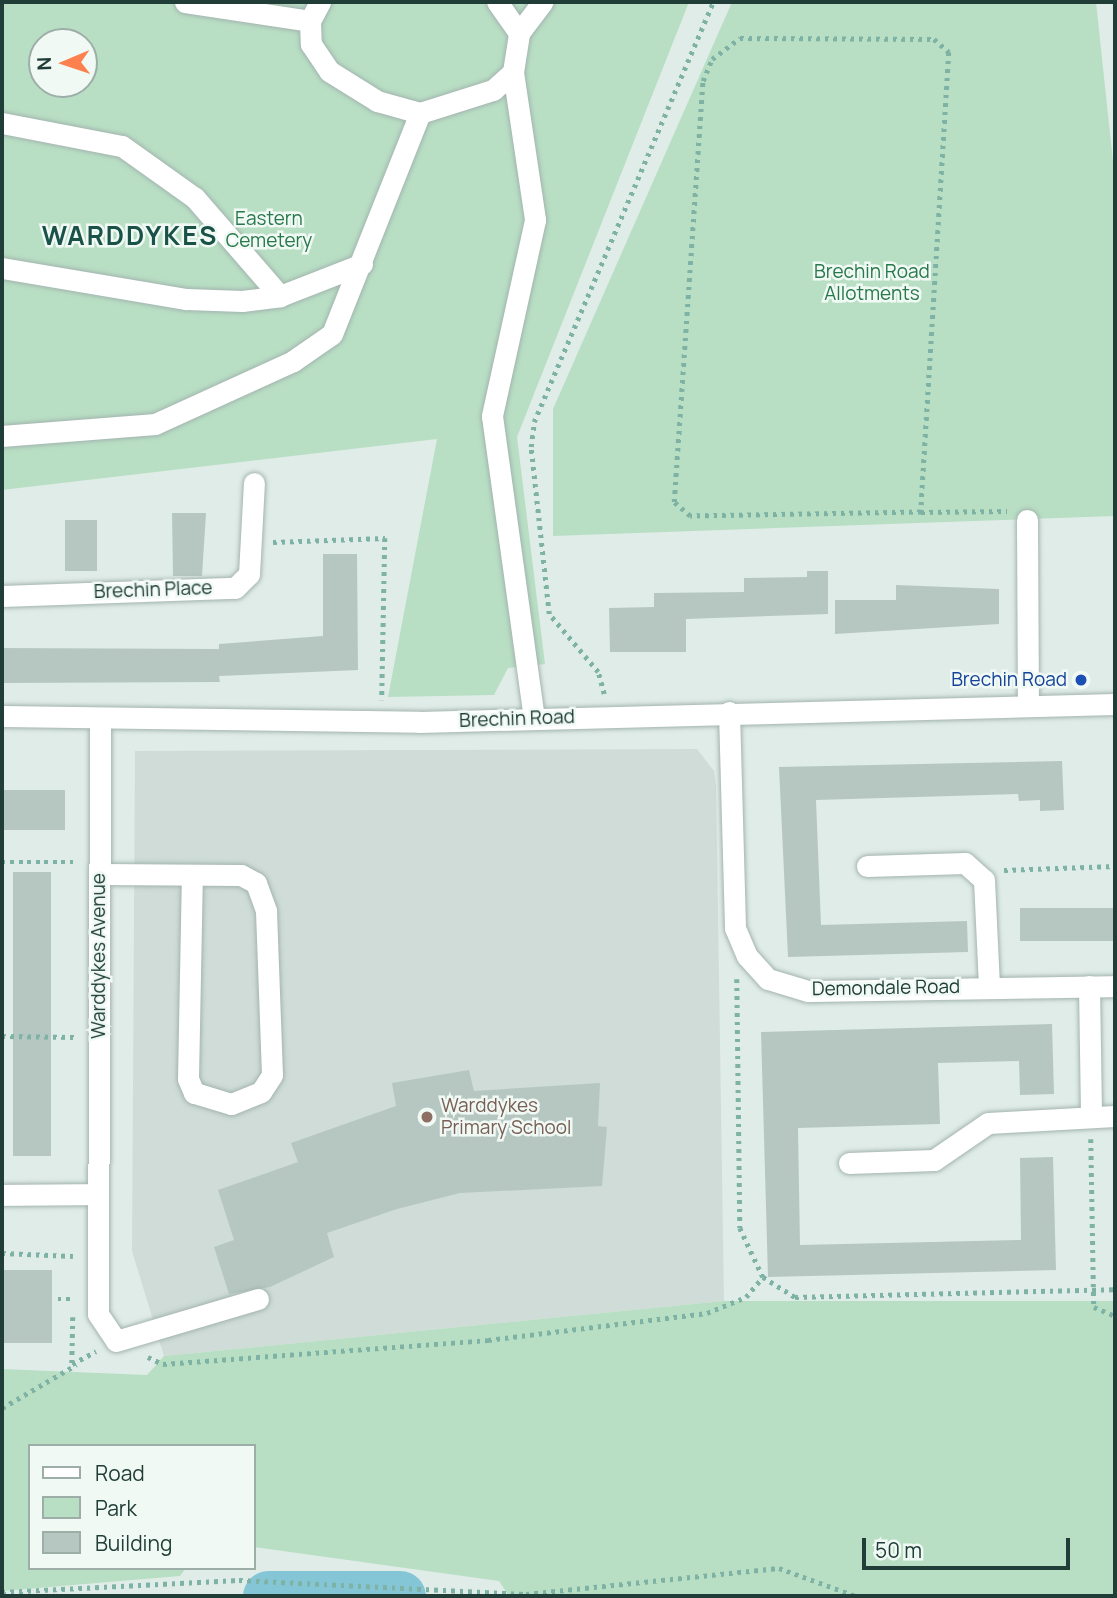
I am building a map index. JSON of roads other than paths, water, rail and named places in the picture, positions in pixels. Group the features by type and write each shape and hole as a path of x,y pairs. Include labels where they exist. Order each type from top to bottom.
{"street":[{"path":"184,2 310,21"},
{"path":"320,2 310,21 311,44 329,71 377,101 420,113 493,90 513,72"},
{"path":"497,2 519,33"},
{"path":"534,718 492,416 535,220 513,72 519,33 542,2"},
{"path":"2,436 155,424 293,361 332,334 420,113"},
{"path":"2,123 122,146 195,198 281,296"},
{"path":"2,268 186,299 281,296 362,264"},
{"name":"Brechin Place","path":"2,596 235,588 249,574 253,543 254,483"},
{"path":"1027,520 1028,705"},
{"name":"Brechin Road","path":"2,716 381,722 1115,704"},
{"name":"Demondale Road","path":"729,712 735,928 747,956 768,979 808,991 1115,986"},
{"name":"Warddykes Avenue","path":"100,718 98,1314 116,1341 258,1299"},
{"path":"867,866 965,863 984,880 989,987"},
{"path":"100,868 192,875 241,875 264,898 272,1075 261,1092 231,1104 194,1093 188,1079 192,875"},
{"path":"1089,986 1091,1117"},
{"path":"849,1163 934,1160 988,1123 1115,1116"},
{"path":"2,1195 97,1194"}],"waterway":[{"path":"268,1596 400,1596"}],"place":[{"name":"Brechin Road","path":"1081,680"},
{"name":"Warddykes Primary School","path":"427,1117"}],"district":[{"name":"WARDDYKES","path":"130,236"}],"park label":[{"name":"Eastern Cemetery","path":"269,230"},
{"name":"Brechin Road Allotments","path":"872,283"}]}
